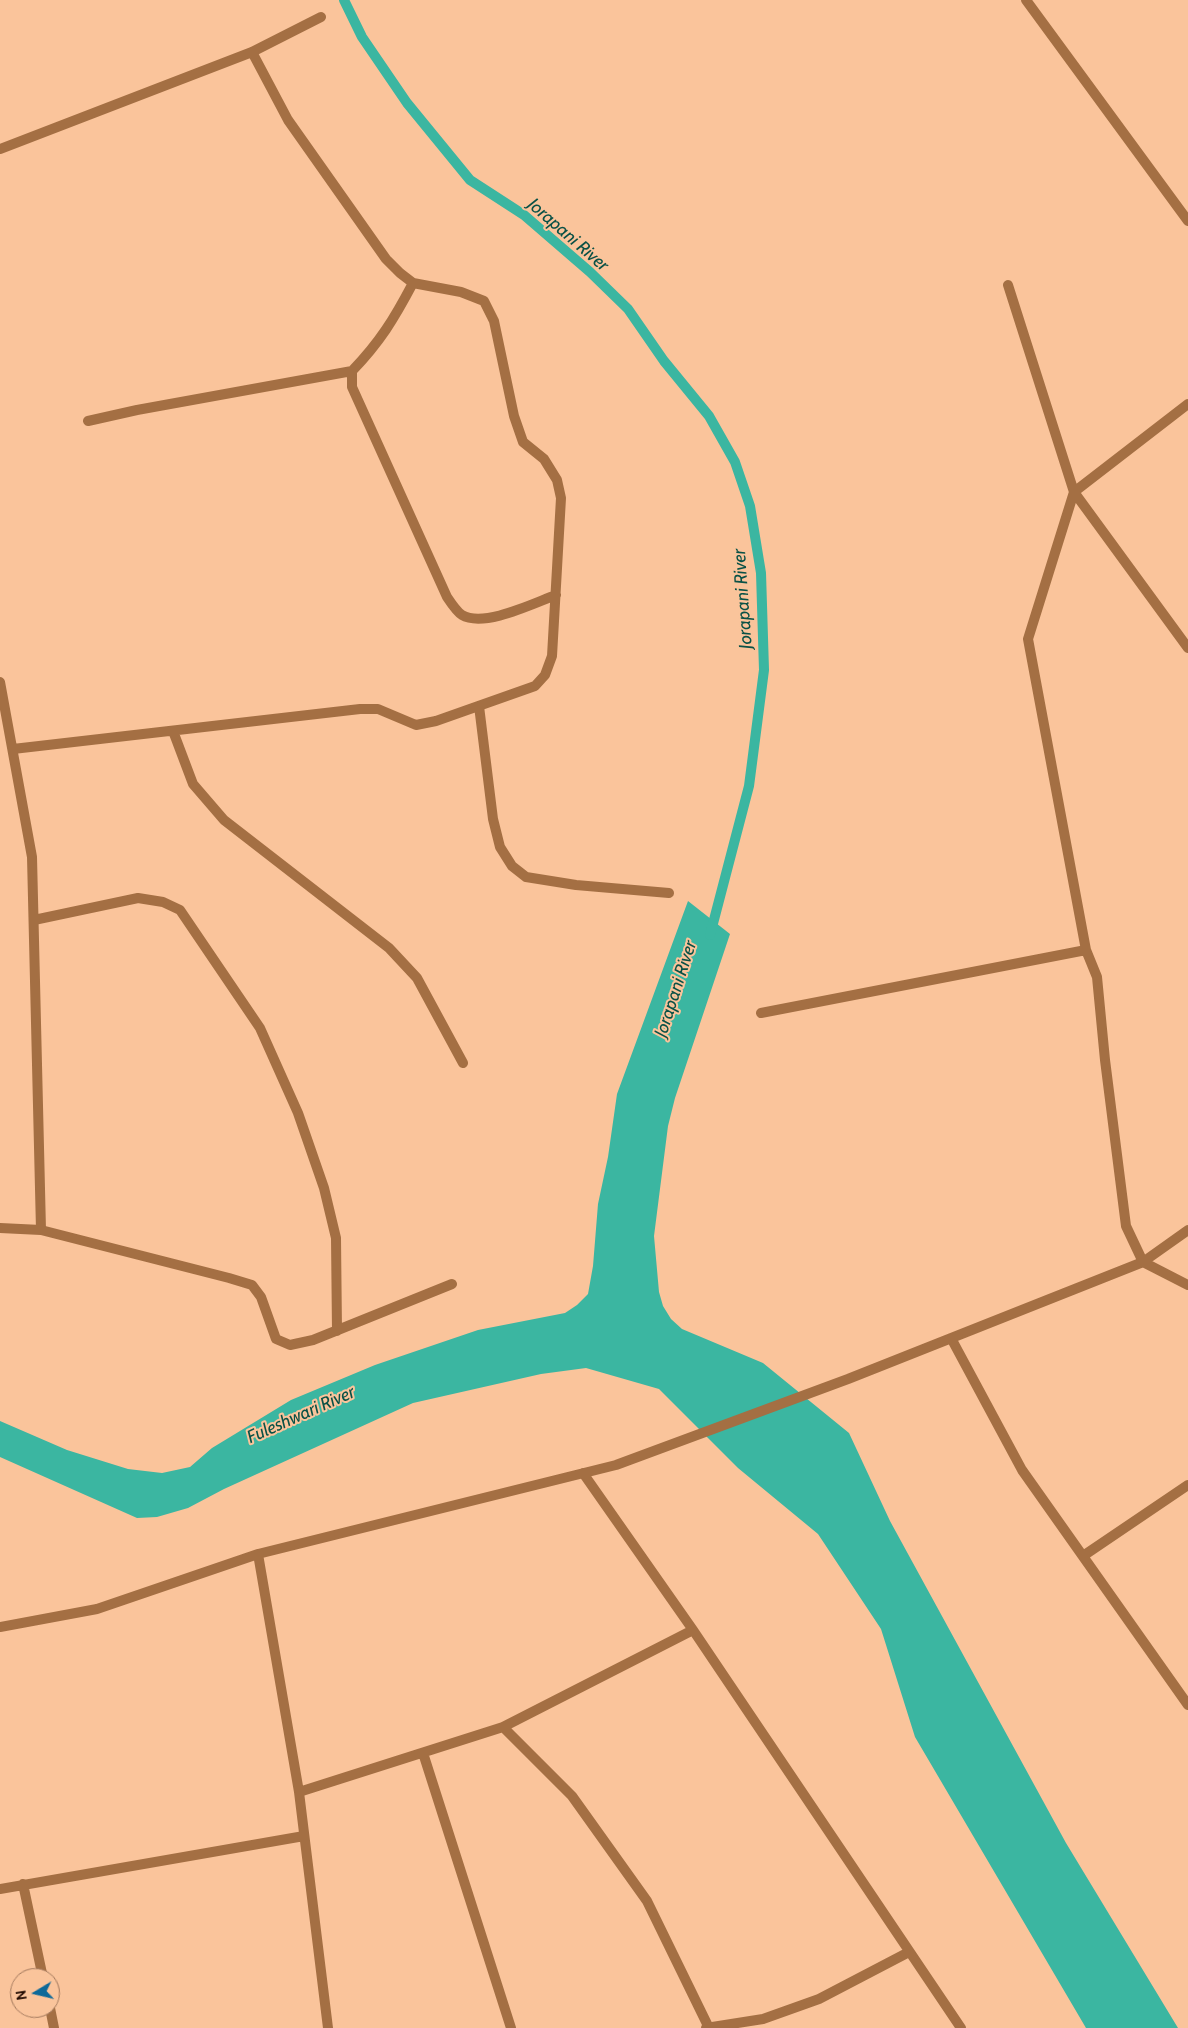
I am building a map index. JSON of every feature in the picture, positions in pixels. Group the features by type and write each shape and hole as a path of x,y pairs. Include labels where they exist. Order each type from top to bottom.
{"street":[{"path":"1026,0 1188,221"},
{"path":"0,149 252,52 321,17"},
{"path":"13,749 360,709 378,709 416,724 436,721 534,686 545,674 552,656 561,498 557,480 544,460 523,442 514,416 494,321 484,301 461,292 413,283 400,274 386,259 293,128 252,52"},
{"path":"88,421 137,410 352,371 379,341 393,321 413,283"},
{"path":"1008,285 1074,492 1188,648"},
{"path":"352,371 352,387 359,403 374,432 447,597 462,615 478,619 497,616 556,595"},
{"path":"1188,404 1074,492 1028,639 1086,950 1097,977 1105,1060 1126,1226 1143,1262 1188,1285"},
{"path":"0,682 32,857 41,1230"},
{"path":"479,706 493,819 500,847 512,866 526,877 576,885 669,893"},
{"path":"172,730 192,784 224,820 389,948 417,978 463,1063"},
{"path":"34,920 138,898 163,902 180,910 260,1028 298,1114 324,1188 336,1238 337,1331"},
{"path":"761,1013 1086,950"},
{"path":"0,1228 41,1230 252,1285 261,1297 276,1339 290,1345 313,1340 337,1331 452,1284"},
{"path":"0,1627 97,1609 258,1554 616,1465 848,1379 1143,1262 1188,1230"},
{"path":"951,1338 1022,1470 1188,1705"},
{"path":"583,1473 693,1630 960,2028"},
{"path":"1083,1556 1188,1485"},
{"path":"258,1554 299,1792 328,2028"},
{"path":"299,1792 503,1727 693,1630"},
{"path":"503,1727 572,1796 647,1901 708,2028 763,2019 819,2000 909,1952"},
{"path":"423,1753 511,2028"},
{"path":"0,1889 304,1836"},
{"path":"23,1884 41,1968"}],"water":[{"name":"Fuleshwari River","path":"688,901 730,934 675,1098 668,1126 654,1236 659,1292 663,1306 671,1319 682,1329 763,1363 849,1433 890,1521 1066,1843 1178,2028 1086,2028 915,1737 881,1629 818,1534 738,1468 659,1389 586,1368 541,1374 413,1403 224,1489 188,1508 157,1517 137,1518 0,1457 0,1421 67,1450 128,1469 162,1473 190,1467 212,1448 291,1400 375,1365 478,1330 565,1313 577,1305 588,1294 593,1266 598,1204 608,1157 617,1094"}],"waterway":[{"name":"Jorapani River","path":"344,0 362,37 407,103 470,180 524,215 590,272 628,309 664,361 709,416 735,462 750,506 761,573 764,670 749,786 710,935"}]}
